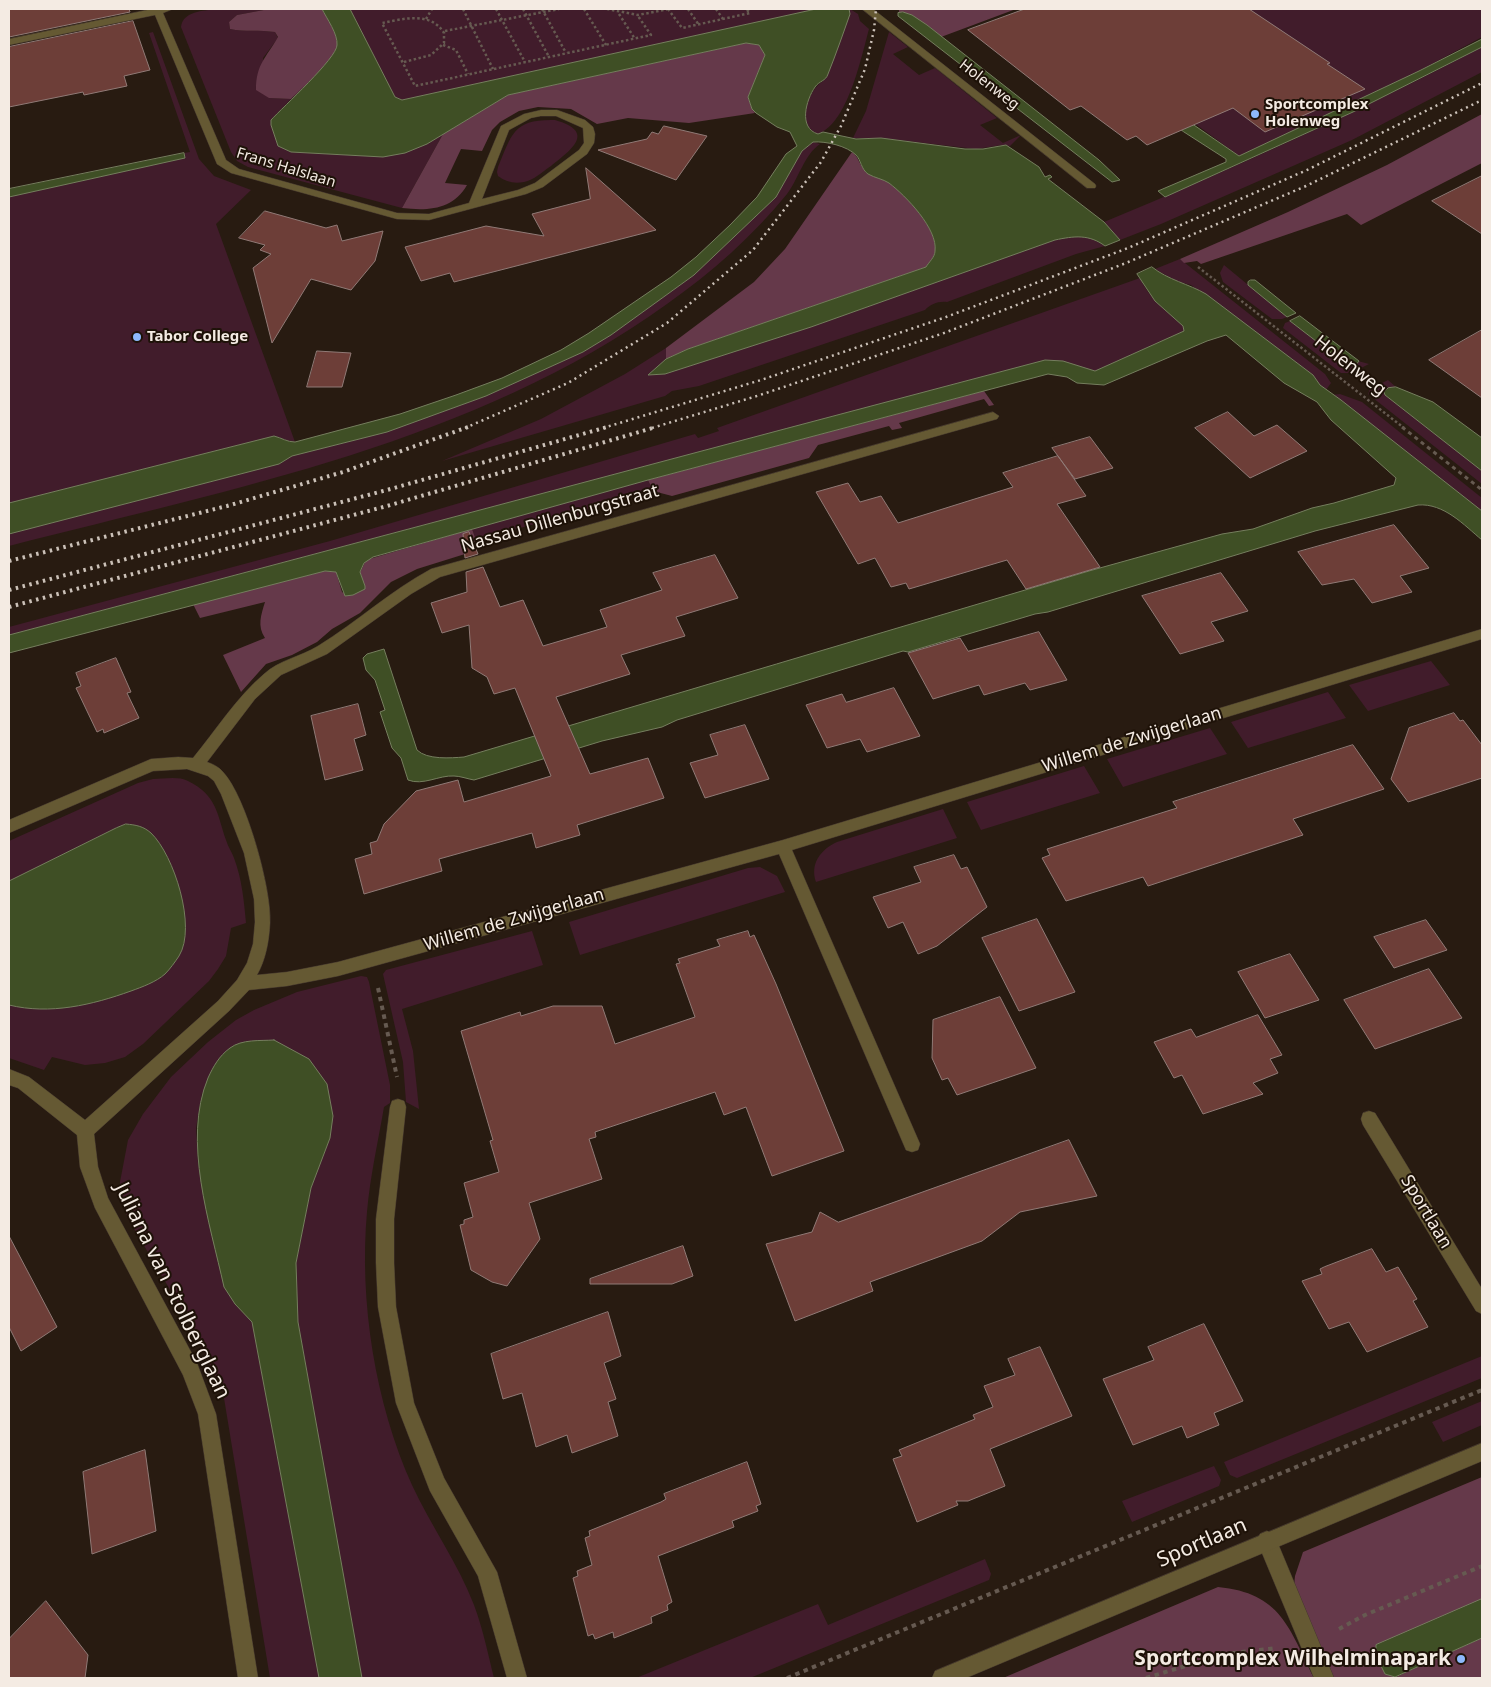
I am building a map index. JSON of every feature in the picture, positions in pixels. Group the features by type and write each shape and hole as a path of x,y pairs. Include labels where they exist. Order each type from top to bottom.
{"street":[{"path":"9,42 161,9"},
{"name":"Frans Halslaan","path":"161,9 221,162 235,171 397,216 428,217 474,205 522,192 539,185 583,152 589,143 590,134 588,128 571,117 541,112 515,121 504,128 474,205"},
{"name":"Holenweg","path":"867,9 1091,186"},
{"name":"Nassau Dillenburgstraat","path":"197,764 256,690 272,674 320,651 363,623 396,595 436,573 993,416"},
{"name":"Willem de Zwijgerlaan","path":"244,983 287,979 338,969 783,846 1482,634"},
{"path":"9,827 151,766 168,763 197,764 219,776 235,807 251,847 263,927 259,952 244,983 221,1009 85,1131 23,1082 9,1077"},
{"path":"783,846 912,1144"},
{"path":"398,1107 385,1219 385,1263 387,1307 405,1403 437,1484 487,1572 517,1678"},
{"name":"Sportlaan","path":"1369,1119 1482,1305"},
{"name":"Juliana van Stolberglaan","path":"85,1131 89,1167 101,1202 190,1370 207,1414 248,1678"},
{"name":"Sportlaan","path":"942,1678 1482,1452"},
{"path":"1267,1541 1324,1678"}],"path":[{"path":"426,19 432,9"},
{"path":"463,9 493,69"},
{"path":"496,9 525,62"},
{"path":"524,9 549,57"},
{"path":"445,31 527,15 542,10 559,9"},
{"path":"584,9 606,45"},
{"path":"608,9 638,16 669,9 682,28 750,13 746,9"},
{"path":"688,9 699,24"},
{"path":"716,9 723,19"},
{"path":"542,10 566,53"},
{"path":"619,13 635,39"},
{"path":"404,62 426,57 443,45 446,39 445,31 434,22 426,19 405,18 382,23 415,86 651,35 638,16"},
{"path":"443,45 456,50 468,74"},
{"name":"Holenweg","path":"1198,267 1482,490"},
{"path":"372,960 399,1086 398,1107"},
{"path":"787,1678 1482,1390"}],"shaded area":[{"path":"216,9 269,9 237,15 229,22 230,29 275,32 278,38 263,58 269,98 291,99 271,120 291,152 383,157 427,144 443,134 402,208 248,167 237,161 231,152 181,27 185,18 190,15 200,11"},
{"path":"269,9 322,9 336,37 337,46 331,59 291,99 269,98 256,90 256,81 260,67 278,37 275,32 230,29 229,22 237,15"},
{"path":"322,9 350,9 395,97 402,100 816,9 849,9 850,14 827,76 818,83 809,99 806,120 812,131 818,134 823,132 856,139 881,138 965,149 983,149 1006,145 1039,167 1045,177 1050,175 1052,177 1048,179 1104,222 1120,240 1105,246 1093,239 1081,237 1055,240 811,327 665,374 648,375 666,359 688,349 926,267 932,259 935,251 935,242 931,233 926,223 904,196 889,183 868,174 858,157 847,149 824,142 813,142 802,151 776,197 694,275 611,335 583,352 486,396 387,432 292,456 279,464 9,534 9,503 274,436 295,442 400,414 502,378 561,350 671,277 696,257 757,197 786,154 797,146 790,132 777,127 752,109 748,97 765,55 759,45 746,43 508,95 427,144 405,153 383,157 291,152 278,146 271,120 319,71 335,51 337,45 336,36"},
{"path":"350,9 816,9 402,100 395,97"},
{"path":"824,9 850,9 858,14 860,21 869,29 852,88 845,104 838,117 828,128 818,134 811,130 807,124 806,108 813,92 823,81"},
{"path":"899,9 1016,9 941,37 927,25 903,12 899,13"},
{"path":"1019,9 1032,9 1137,86 1239,156 1419,71 1482,39 1482,47 1353,112 1165,197 1158,191 1226,162 1226,159 1184,132"},
{"name":"Sportcomplex Holenweg","path":"1039,9 1482,9 1482,37 1419,71 1239,156"},
{"path":"903,12 912,15 927,25 1099,160 1120,180 1112,182 898,16 898,13"},
{"name":"Tabor College","path":"153,32 199,159 214,176 251,190 216,224 295,442 274,436 9,503 9,197 185,158 184,153 190,152 149,33"},
{"path":"889,32 908,47 893,54 919,75 935,68 997,118 980,125 1003,143 1021,135 1010,146 1002,145 976,149 881,138 853,138 866,111"},
{"path":"746,43 759,45 765,55 748,97 755,113 689,123 628,118 597,124 571,109 538,107 519,111 500,122 492,130 482,151 461,149 445,183 467,185 455,200 430,209 402,208 443,134 508,95"},
{"path":"1482,47 1482,72 1352,140 1161,224 1120,240 1104,222 1295,139"},
{"path":"1482,114 1482,163 1361,225 1347,214 1201,264 1197,261 1184,263 1180,259 1288,212 1387,165"},
{"path":"555,120 575,130 577,136 576,142 566,154 528,181 513,183 498,176 498,167 511,137 516,131 530,122"},
{"path":"813,142 820,144 810,154 791,188 774,210 746,239 700,280 593,352 514,392 433,426 350,455 265,481 9,546 9,534 279,464 292,456 387,432 486,396 583,352 611,335 694,275 776,197 802,151"},
{"path":"852,152 865,170 889,183 904,196 926,223 935,242 935,253 926,267 688,349 666,359 666,348 754,282 785,249"},
{"path":"184,153 185,158 9,197 9,189"},
{"path":"1087,236 1105,246 1076,254 947,302 935,303 925,310 699,386 672,391 665,396 442,461 541,419 625,374 666,348 666,359 649,375 665,374 811,327 1055,240"},
{"path":"1180,259 1325,374 1331,383 1326,390 1313,375 1191,285 1176,281 1155,269"},
{"path":"1224,265 1287,317 1272,319 1223,282 1220,273"},
{"path":"1152,267 1206,294 1313,375 1320,385 1482,511 1482,540 1445,511 1427,505 1418,505 1315,531 1048,612 1035,614 908,652 903,651 677,720 662,727 602,741 474,780 459,776 448,776 419,782 408,780 401,758 392,748 380,712 385,710 375,680 366,670 363,658 367,654 384,649 417,750 433,757 464,757 1089,571 1222,534 1253,529 1312,508 1394,485 1396,478 1331,420 1317,402 1284,383 1226,335 1207,341 1104,385 1077,383 1067,377 1048,374 648,480 373,557 364,563 360,572 365,589 353,595 345,596 336,572 325,571 9,653 9,635 1045,360 1063,361 1095,371 1184,331 1183,326 1155,301 1137,274"},
{"path":"1140,278 1148,292 1183,326 1184,331 1095,371 1045,360 9,635 9,627 330,541 695,434 698,438 719,431 717,428"},
{"path":"1255,280 1296,313 1287,317 1248,285 1248,282"},
{"path":"1300,316 1359,361 1358,363 1347,365 1290,321"},
{"path":"1290,321 1347,365 1358,361 1369,364 1351,373 1341,373 1283,328 1285,323"},
{"path":"1388,380 1396,387 1390,387 1385,395 1482,471 1482,484 1368,394 1370,389"},
{"path":"1396,387 1433,402 1482,438 1482,471 1385,395 1384,392 1388,388"},
{"path":"984,391 994,405 989,406 984,399 899,423 902,428 892,430 889,426 818,445 809,458 672,496 653,491 648,480"},
{"path":"1340,394 1362,402 1482,498 1482,511 1332,395"},
{"path":"648,480 653,491 579,512 581,517 570,520 568,515 476,540 472,529"},
{"path":"472,529 476,540 465,554 417,569 391,582 360,613 332,629 317,642 292,655 266,664 241,692 223,655 265,638 260,625 265,602 200,618 193,604 325,571 336,572 342,592 348,596 362,576 360,573 366,560"},
{"path":"1431,661 1450,685 1368,711 1349,685"},
{"path":"1328,692 1346,718 1248,748 1231,722"},
{"path":"1210,728 1227,754 1123,787 1107,759"},
{"path":"1084,766 1100,793 981,830 967,802"},
{"path":"153,779 184,779 198,786 210,799 218,814 237,866 246,923 231,928 226,956 209,981 143,1044 125,1057 105,1063 85,1065 52,1057 44,1070 9,1058 9,1005 51,1009 178,889 171,865 165,853 150,834 140,828 129,826 116,828 9,881 9,841 138,783"},
{"path":"943,809 957,838 816,882 814,869 818,858 831,845"},
{"path":"126,824 139,826 151,833 160,843 175,874 184,910 185,928 184,943 179,956 161,977 149,984 116,996 86,1004 55,1009 24,1008 9,1005 9,881"},
{"path":"760,867 777,876 785,892 580,955 569,922 748,868"},
{"path":"532,931 543,965 402,1009 413,1051 419,1109 406,1102 403,1062 383,974 386,970"},
{"path":"361,976 367,977 369,982 390,1085 390,1103 384,1107 372,1173 365,1246 368,1316 379,1386 399,1453 412,1485 468,1589 480,1623 494,1678 362,1678 298,1322 296,1263 311,1188 330,1138 202,1093 196,1128 198,1163 235,1304 252,1322 319,1678 270,1678 223,1392 189,1322 129,1220 120,1201 120,1182 128,1140 143,1114 171,1077 208,1042 236,1020 254,1010 297,992"},
{"path":"274,1040 309,1059 327,1084 333,1116 330,1138 311,1188 296,1263 298,1322 362,1678 319,1678 252,1322 235,1304 224,1287 201,1182 198,1128 201,1102 212,1070 223,1055 235,1045 251,1041"},
{"path":"1482,1356 1482,1378 1237,1478 1230,1475 1224,1462"},
{"path":"1482,1401 1482,1425 1443,1442 1432,1422"},
{"path":"1214,1466 1221,1480 1219,1486 1132,1522 1122,1501"},
{"path":"1482,1477 1482,1599 1376,1645 1376,1656 1385,1674 1396,1677 1482,1638 1482,1678 1333,1678 1323,1659 1294,1586 1295,1576 1303,1552"},
{"path":"985,1559 991,1574 989,1580 750,1678 636,1678 818,1604 828,1625"},
{"path":"1218,1587 1256,1597 1269,1605 1289,1629 1314,1678 1003,1678"},
{"path":"1482,1599 1482,1638 1395,1677 1385,1674 1376,1656 1376,1645"}],"building":[{"path":"9,9 129,9 130,12 9,37"},
{"name":"Sportcomplex Holenweg","path":"1025,9 1249,9 1330,63 1327,64 1365,89 1265,132 1233,108 1147,145 1136,136 1127,140 1081,106 1070,110 968,30"},
{"path":"133,21 150,70 124,76 127,86 84,95 83,92 9,107 9,47"},
{"path":"664,126 707,136 676,180 598,150 647,139 652,132 658,134"},
{"path":"586,168 656,230 454,282 450,273 421,281 405,247 486,226 544,236 532,214 590,199"},
{"path":"1482,176 1482,234 1432,201"},
{"path":"265,211 326,228 337,225 342,241 383,231 375,261 351,290 311,279 272,343 253,268 271,254 260,250 265,245 239,238"},
{"path":"1482,330 1482,398 1429,360"},
{"path":"317,351 351,353 342,387 307,387"},
{"path":"1228,412 1254,436 1277,425 1307,451 1250,478 1195,428"},
{"path":"1090,437 1113,468 1075,479 1052,448"},
{"path":"1058,456 1086,496 1057,504 1100,567 1026,589 1007,560 909,589 906,583 891,587 875,558 858,564 816,492 848,483 860,502 881,496 898,523 1013,487 1003,473"},
{"path":"1394,525 1429,568 1400,576 1412,592 1372,603 1354,579 1322,585 1298,552"},
{"path":"469,532 478,554 465,558 463,534"},
{"path":"715,555 738,598 676,617 685,636 621,655 630,674 556,697 590,774 648,758 664,798 577,825 580,835 536,848 532,833 439,859 442,871 364,894 355,859 372,854 370,843 377,841 384,824 416,791 458,780 464,802 551,776 515,688 494,694 487,677 472,668 469,625 442,633 431,603 467,592 466,572 483,567 500,607 523,600 543,646 607,627 600,610 662,590 653,573"},
{"path":"1221,573 1248,611 1211,622 1224,641 1180,654 1142,596"},
{"path":"1039,632 1067,680 1030,690 1025,683 984,695 979,685 933,699 908,653 960,638 968,651"},
{"path":"116,658 131,692 127,693 139,718 104,733 103,729 97,732 76,688 81,686 76,673"},
{"path":"894,688 920,736 867,752 860,739 827,748 806,705 842,694 846,702"},
{"path":"358,704 366,735 354,739 363,770 325,780 311,716"},
{"path":"1454,713 1460,721 1463,720 1482,745 1482,778 1408,802 1391,779 1409,728"},
{"path":"745,725 769,779 705,798 690,763 718,755 710,735"},
{"path":"1353,745 1384,789 1293,819 1303,835 1148,886 1143,877 1066,901 1042,858 1050,855 1047,849 1177,808 1173,802"},
{"path":"954,855 961,869 967,867 987,907 937,946 918,954 903,922 888,928 873,897 921,882 914,867"},
{"path":"1037,919 1075,992 1019,1011 982,938"},
{"path":"1426,920 1447,950 1394,968 1374,937"},
{"path":"748,931 750,937 754,935 776,984 844,1151 772,1176 746,1107 724,1115 715,1092 595,1132 596,1137 589,1139 602,1179 529,1203 540,1239 507,1286 492,1282 471,1270 460,1225 464,1224 464,1220 473,1217 464,1183 499,1172 490,1141 493,1140 461,1031 520,1012 521,1016 553,1006 602,1006 615,1044 695,1017 676,964 680,963 678,959 720,946 717,940"},
{"path":"1290,954 1319,1000 1265,1018 1238,972"},
{"path":"1429,969 1462,1018 1375,1049 1344,1000"},
{"path":"1000,997 1036,1068 957,1095 948,1078 942,1080 932,1058 933,1020"},
{"path":"1258,1015 1282,1055 1270,1059 1278,1073 1253,1083 1263,1094 1203,1114 1182,1075 1174,1078 1154,1042 1191,1029 1196,1037"},
{"path":"1069,1140 1097,1196 1020,1212 982,1241 870,1282 873,1291 795,1321 766,1244 812,1232 820,1212 838,1222"},
{"path":"9,1236 57,1327 21,1351 9,1327"},
{"path":"683,1246 693,1276 672,1284 590,1284 590,1279"},
{"path":"1372,1249 1386,1272 1398,1267 1417,1299 1413,1301 1428,1327 1367,1352 1349,1322 1329,1329 1302,1281 1322,1274 1320,1269 1324,1267"},
{"path":"608,1312 621,1356 604,1363 616,1399 608,1402 618,1436 572,1453 567,1435 536,1447 522,1393 503,1399 491,1354"},
{"path":"1204,1324 1243,1401 1214,1413 1219,1425 1187,1438 1182,1426 1133,1445 1103,1379 1154,1360 1148,1347"},
{"path":"1040,1347 1072,1416 990,1449 1005,1486 968,1501 956,1501 958,1505 917,1522 893,1459 902,1456 899,1450 975,1419 973,1415 993,1407 984,1386 1015,1375 1008,1359"},
{"path":"145,1450 156,1531 92,1554 83,1472"},
{"path":"747,1462 761,1504 756,1506 758,1511 732,1521 734,1527 658,1556 672,1602 667,1605 668,1610 651,1617 652,1623 614,1638 613,1632 595,1639 593,1634 588,1636 573,1578 578,1576 577,1571 592,1565 585,1538 590,1536 589,1531 661,1502 666,1499 664,1494"},
{"path":"46,1601 88,1655 85,1678 9,1678 9,1639"}],"railway":[{"path":"465,428 568,383 667,323 753,250 821,162 841,126 865,69 874,30 876,9"},
{"path":"603,428 761,380 946,317 1128,248 1307,170 1482,83"},
{"path":"652,428 760,395 944,333 1126,263 1306,186 1482,100"},
{"path":"9,561 227,506 343,472 468,427"},
{"path":"9,590 387,490 607,427"},
{"path":"9,607 387,506 656,427"}],"place":[{"name":"Sportcomplex Holenweg","path":"1255,114"},
{"name":"Tabor College","path":"137,337"},
{"name":"Sportcomplex Wilhelminapark","path":"1461,1659"}]}
